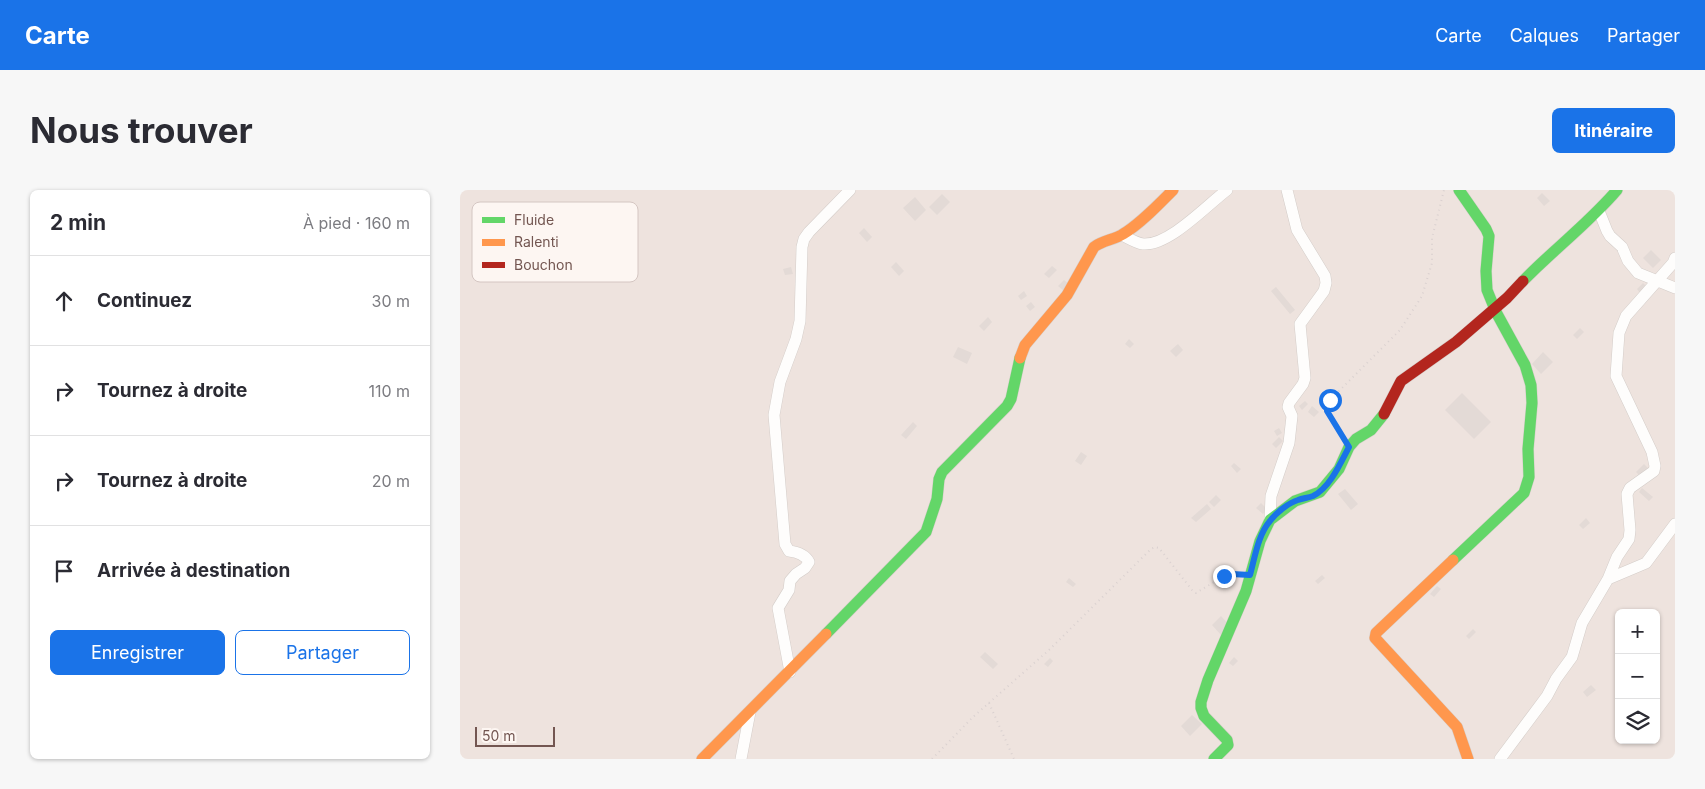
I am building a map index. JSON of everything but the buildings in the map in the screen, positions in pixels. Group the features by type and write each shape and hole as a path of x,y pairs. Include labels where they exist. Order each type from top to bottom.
{"street":[{"path":"790,672 778,608 789,590 790,580 805,568 809,562 805,556 789,551 785,544 774,415 780,382 796,339 800,321 802,247 804,239 808,232 850,190"},
{"path":"702,759 923,536 937,499 939,478 942,472 1007,406 1011,400 1025,345 1067,295 1094,248 1099,243 1122,235 1173,190"},
{"path":"1122,235 1142,244 1152,244 1163,240 1227,190"},
{"path":"1270,520 1271,496 1289,443 1292,416 1288,407 1305,378 1300,324 1324,291 1326,283 1325,276 1297,230 1287,190"},
{"path":"1459,190 1489,236 1487,290 1520,354 1529,376 1532,390 1527,463 1530,476 1524,493 1376,633 1375,638 1457,727 1468,759"},
{"path":"1214,759 1228,745 1227,740 1202,714 1201,706 1208,680 1246,591 1264,529 1270,520 1295,501 1320,492 1339,469 1349,447 1378,422 1388,408 1401,381 1456,342 1507,298 1545,258 1599,212 1617,190"},
{"path":"1599,212 1610,236 1622,247 1628,261 1638,273 1675,288"},
{"path":"1500,759 1547,696 1556,679 1572,657 1582,623 1608,579 1617,557 1629,539 1627,494 1630,488 1654,471 1655,466 1652,452 1616,376 1619,334 1626,316 1675,258"},
{"path":"1608,579 1646,563 1675,524"},
{"path":"740,759 750,712"}],"path":[{"path":"1349,447 1327,411 1327,406 1330,400 1400,330 1422,296 1432,263 1433,228 1444,190"},
{"path":"932,759 973,717 1049,650 1156,547 1159,548 1196,593 1224,576 1232,574 1250,575"},
{"path":"989,704 1014,759"}],"shaded area":[{"path":"460,190 1675,190 1675,759 460,759"}],"traffic: fast":[{"path":"1453,560 1524,493 1529,477 1528,449 1532,403 1531,385 1525,365 1496,312 1487,290 1486,271 1489,236 1459,190"},
{"path":"1523,281 1595,214 1617,190"},
{"path":"826,634 926,532 937,499 939,479 942,472 1007,406 1011,399 1020,358"},
{"path":"1214,759 1228,745 1227,740 1204,716 1201,702 1208,680 1246,591 1260,541 1270,520 1295,501 1320,492 1339,469 1349,447 1356,439 1371,430 1384,414"}],"traffic: slow":[{"path":"1020,358 1025,345 1067,295 1094,247 1120,236 1136,225 1173,190"},
{"path":"1453,560 1376,633 1375,638 1457,727 1468,759"},
{"path":"702,759 826,634"}],"traffic: jam":[{"path":"1384,414 1401,381 1456,342 1507,298 1523,281"}],"route":[{"path":"1224,576 1232,574 1250,575 1264,529 1270,520 1295,501 1320,492 1339,469 1349,447 1327,411 1330,400"}]}
